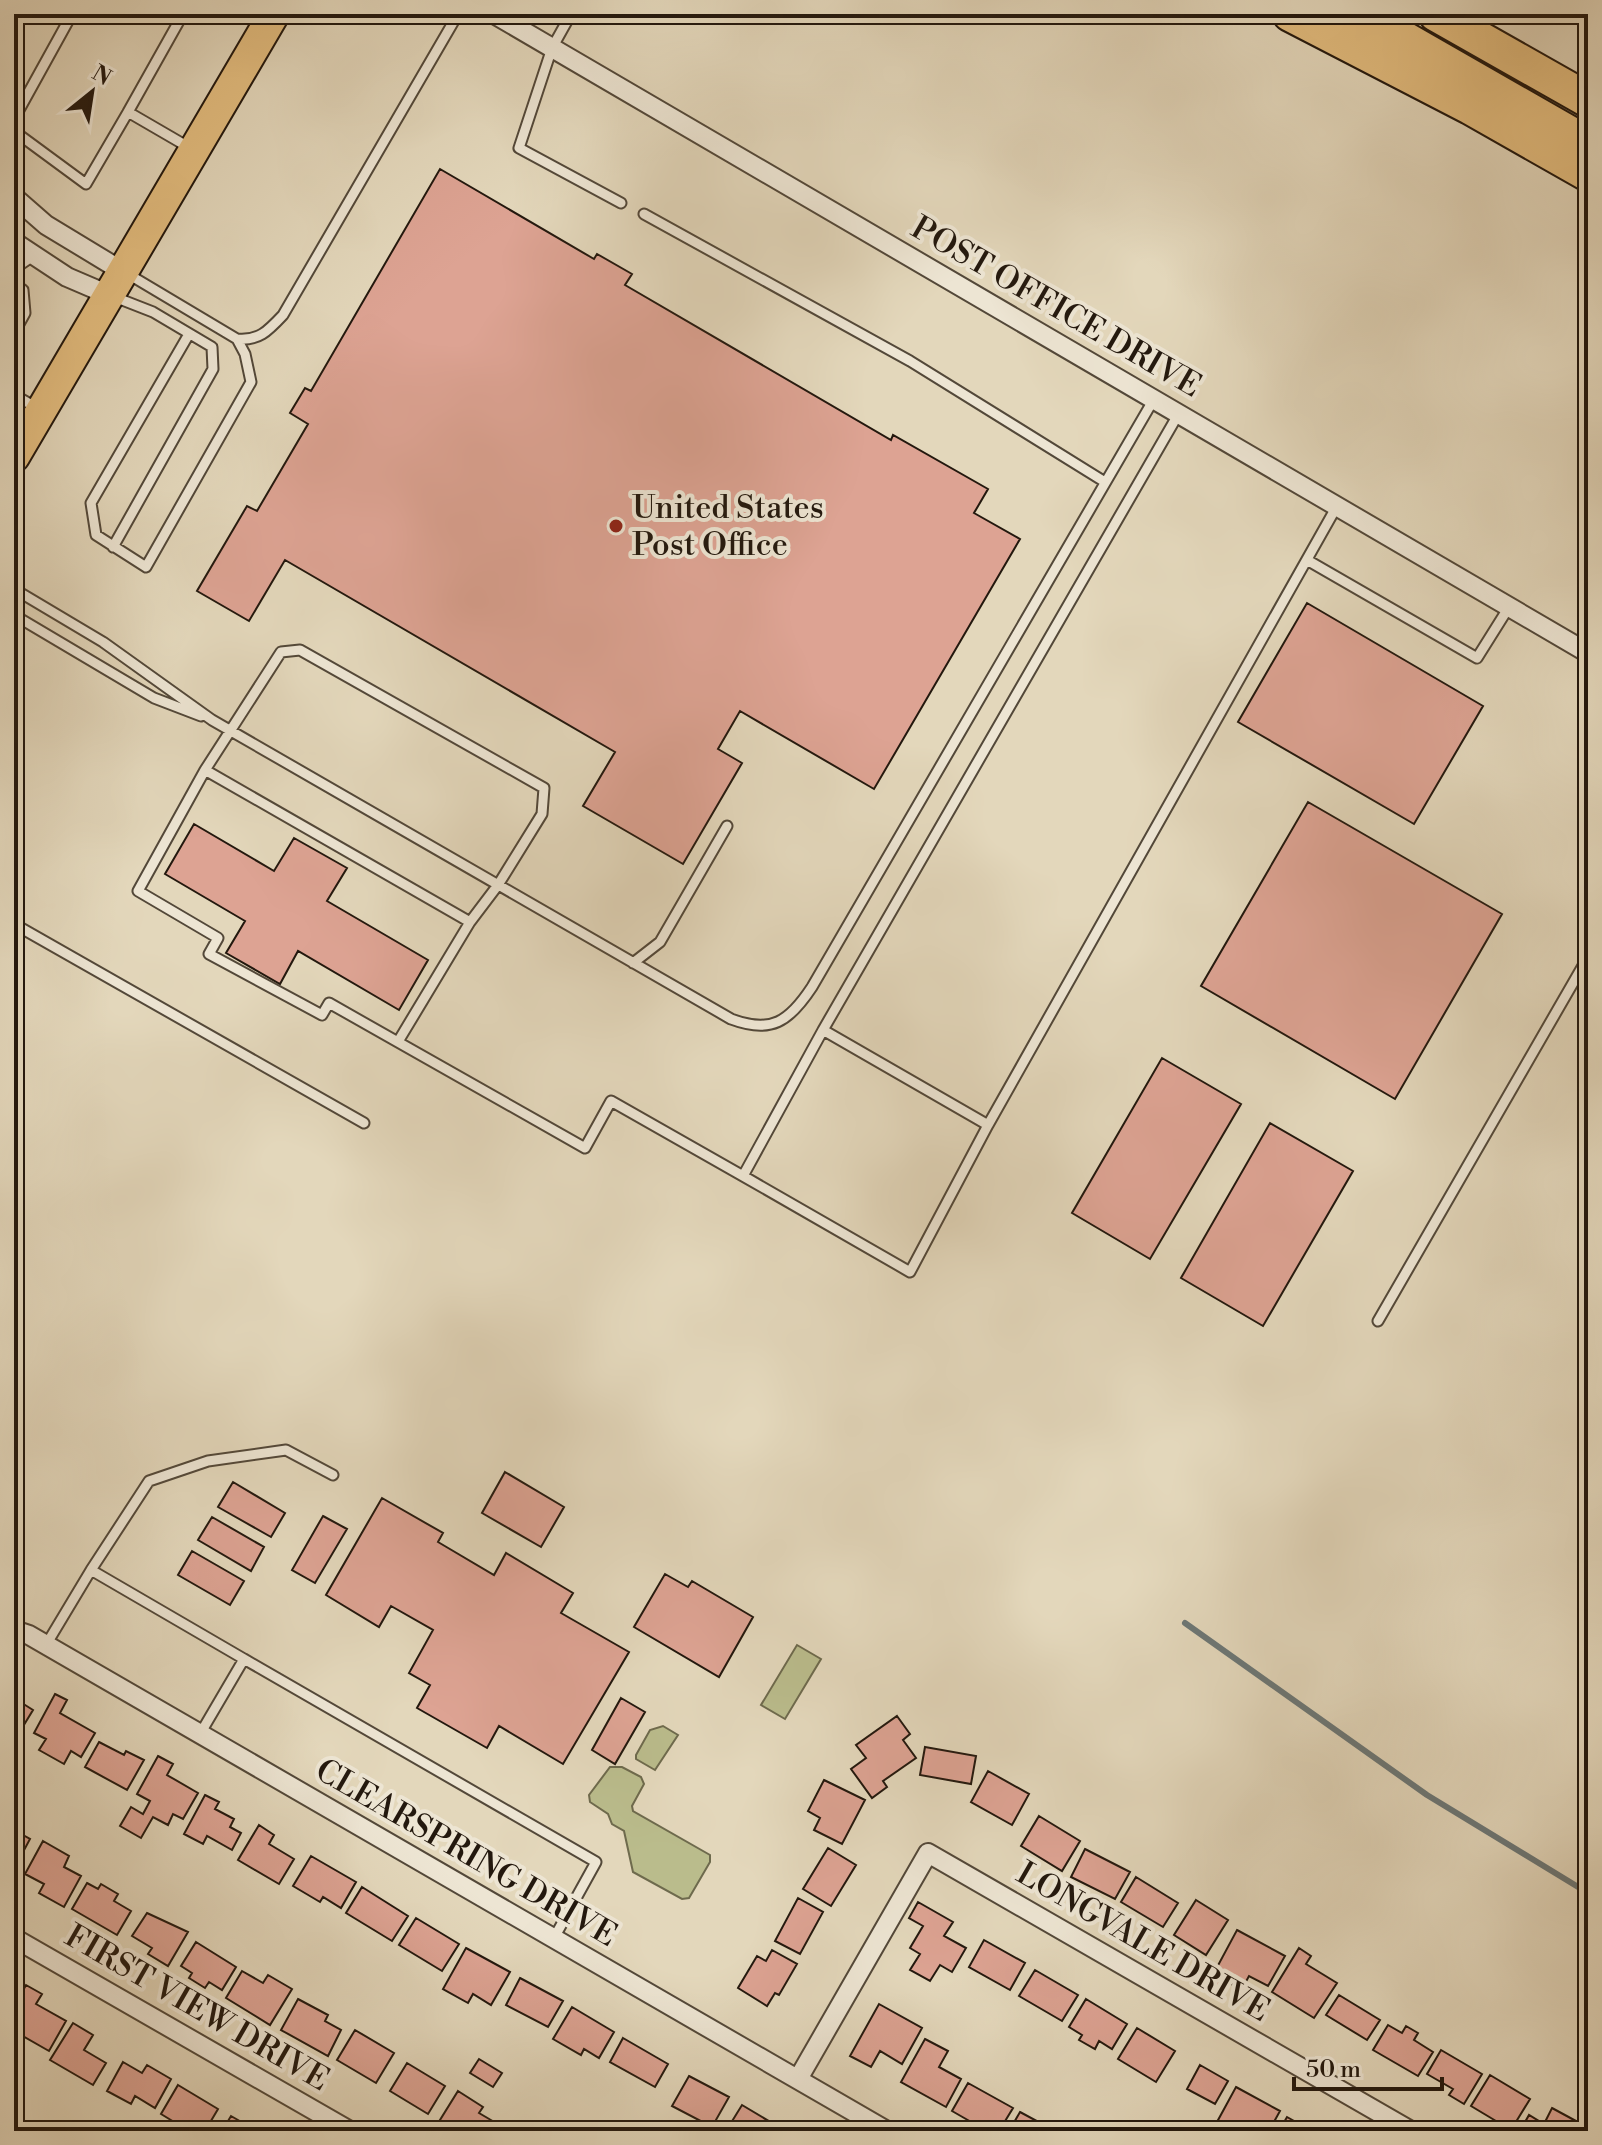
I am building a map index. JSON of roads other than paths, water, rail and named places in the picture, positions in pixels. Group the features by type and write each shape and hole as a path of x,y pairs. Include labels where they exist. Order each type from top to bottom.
{"highway":[{"path":"1290,14 1470,107 1588,174"},
{"path":"1361,14 1588,144"},
{"path":"1436,14 1582,97"},
{"path":"1483,14 1582,97"}],"main road":[{"path":"14,457 274,14"}],"street":[{"name":"POST OFFICE DRIVE","path":"494,14 1588,653"},
{"path":"14,197 115,283"},
{"path":"14,242 67,277 115,283"},
{"name":"CLEARSPRING DRIVE","path":"14,1630 46,1645 887,2131"},
{"name":"LONGVALE DRIVE","path":"798,2079 928,1853 1411,2131"},
{"name":"FIRST VIEW DRIVE","path":"14,1938 350,2131"}],"lane":[{"path":"14,119 72,14"},
{"path":"115,283 237,339 252,340 268,332 283,315 458,14"},
{"path":"571,14 552,48 519,148 621,203"},
{"path":"14,131 86,184 181,15"},
{"path":"128,112 194,150"},
{"path":"644,214 910,361 1105,482"},
{"path":"14,269 33,256"},
{"path":"113,547 213,369 212,347 153,312 115,283"},
{"path":"14,284 23,290 25,313 14,333"},
{"path":"189,334 91,503 96,535 146,567 248,392 249,373 237,339"},
{"path":"14,395 41,411"},
{"path":"14,589 103,642 212,720 731,1019 752,1027 777,1024 799,1007 1154,398"},
{"path":"743,1176 942,817 1179,413"},
{"path":"399,1040 470,922 498,885 542,814 544,788 300,650 281,652 228,729 138,891 218,938 209,954 322,1015 329,1003 585,1148 611,1101 910,1272 988,1125 1337,506"},
{"path":"1307,560 1477,658 1509,607"},
{"path":"14,615 154,698 212,720"},
{"path":"205,770 470,922"},
{"path":"633,963 660,942 727,826"},
{"path":"14,924 364,1123"},
{"path":"1378,1321 1588,957"},
{"path":"823,1030 988,1125"},
{"path":"46,1645 149,1481 208,1461 286,1450 333,1475"},
{"path":"91,1570 596,1862 554,1938"},
{"path":"200,1734 244,1659"}],"waterway":[{"path":"1185,1623 1427,1795 1588,1893"}],"place":[{"name":"United States Post Office","path":"616,526"}]}
